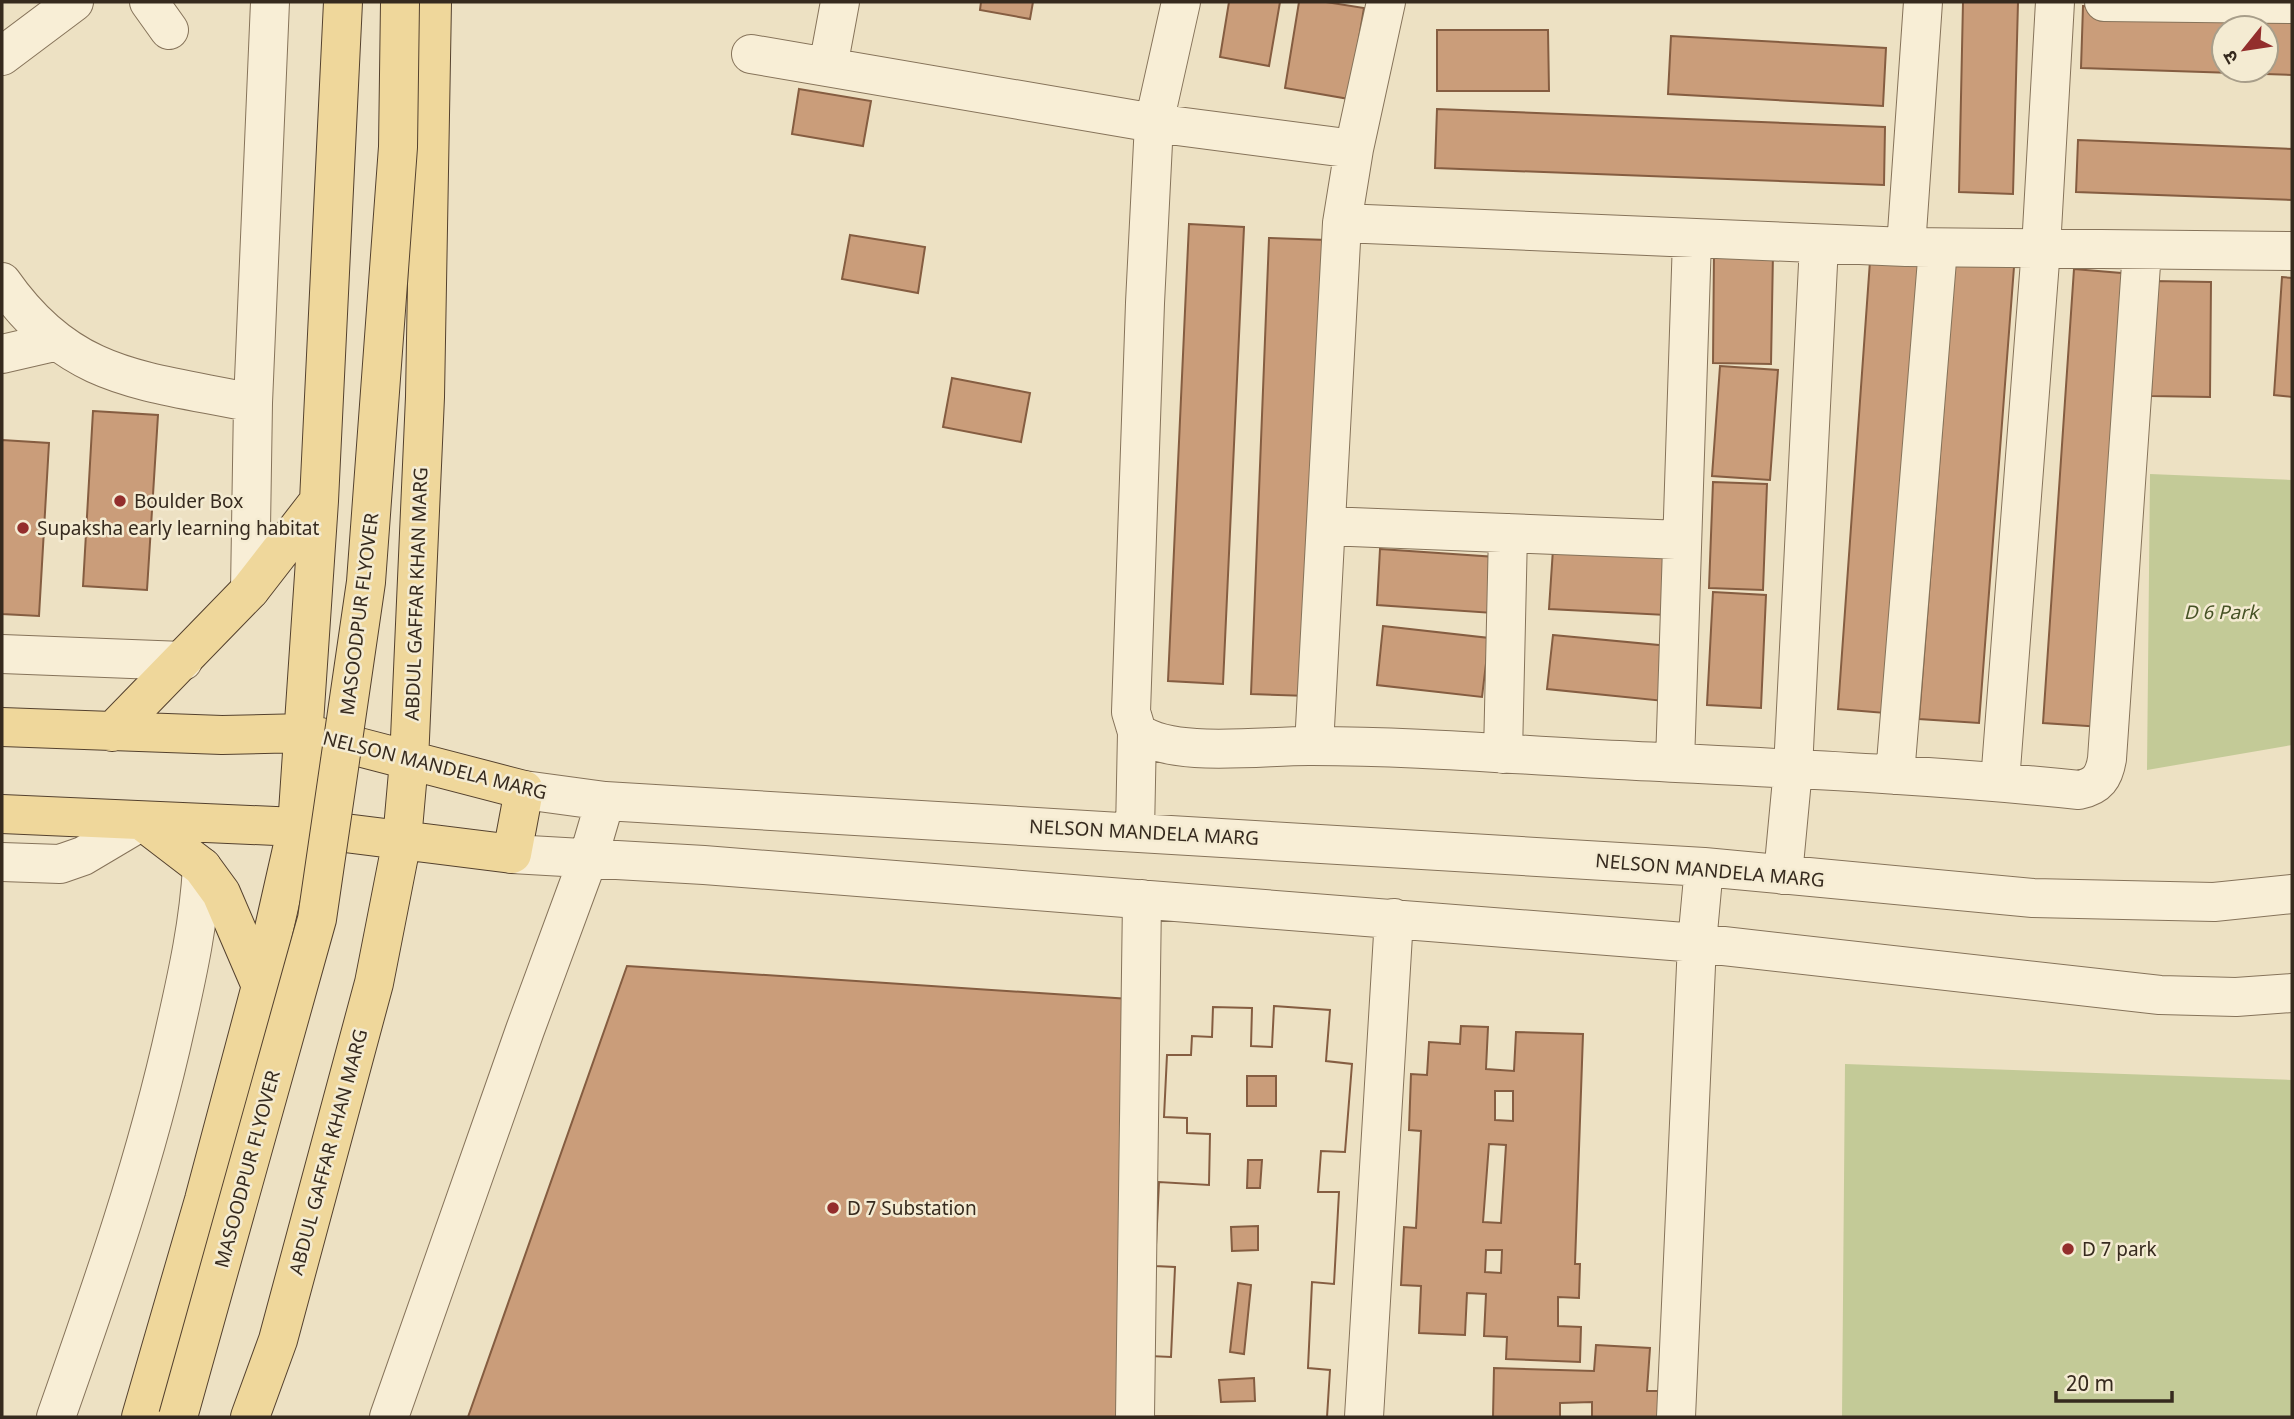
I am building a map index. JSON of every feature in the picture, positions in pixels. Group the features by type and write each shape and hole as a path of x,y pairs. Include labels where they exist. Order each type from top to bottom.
{"main road":[{"path":"141,1417 204,1200 261,986 297,827 319,501 343,2"},
{"name":"MASOODPUR FLYOVER","path":"178,1417 317,919 366,582 398,147 400,2"},
{"name":"ABDUL GAFFAR KHAN MARG","path":"250,1417 278,1340 371,996 402,840 409,761 425,397 432,2"},
{"path":"112,732 250,590 319,501"},
{"name":"NELSON MANDELA MARG","path":"2,727 112,732 305,733 524,790"},
{"path":"2,814 297,827 512,854 524,790"},
{"path":"142,821 202,867 221,893 261,986"}],"street":[{"path":"2,56 74,2"},
{"path":"250,590 253,403 270,2"},
{"path":"828,67 840,2"},
{"path":"1136,832 1137,732 1132,698 1145,303 1154,123 1181,2"},
{"path":"1314,746 1342,223 1354,149 1387,2"},
{"path":"1895,775 1922,247 1923,2"},
{"path":"2000,782 2041,248 2055,2"},
{"path":"2104,2 2292,4"},
{"path":"751,54 1154,123 1354,149"},
{"path":"1342,223 1819,244 2292,251"},
{"path":"1675,763 1692,239"},
{"path":"1783,875 1793,769 1819,244"},
{"path":"1137,732 1151,742 1175,747 1314,746 1503,754 1895,775 2079,790 2098,782 2105,773 2142,250"},
{"path":"2,282 25,315 54,342 89,363 121,375 253,403"},
{"path":"2,354 54,342"},
{"path":"1326,526 1682,540"},
{"path":"1503,754 1508,533"},
{"path":"2,654 183,661"},
{"name":"NELSON MANDELA MARG","path":"524,790 605,801 1704,867 2046,899 2214,902 2292,894"},
{"path":"389,1417 524,1030 589,859 605,801"},
{"path":"2,862 60,864 83,856 142,821"},
{"path":"512,854 1142,899 1697,943 2084,989 2173,996 2236,997 2292,993"},
{"path":"56,1417 131,1200 165,1076 200,917 202,867"},
{"path":"1676,1417 1697,943 1704,867"},
{"path":"1135,1417 1142,899"},
{"path":"1364,1417 1394,918"}],"green space":[{"name":"D 6 Park","path":"2150,474 2292,480 2292,745 2147,770"},
{"name":"D 7 park","path":"1845,1064 2292,1080 2292,1417 1842,1417"}],"building":[{"path":"981,2 1033,2 1030,19 980,10"},
{"path":"1229,2 1280,2 1269,66 1220,57"},
{"path":"1299,2 1326,2 1364,8 1349,99 1285,88"},
{"path":"1963,2 2018,2 2013,194 1959,192"},
{"path":"2083,6 2292,14 2292,75 2280,75 2280,14 2210,14 2210,72 2081,68"},
{"path":"1437,30 1548,30 1549,91 1437,91"},
{"path":"1671,36 1886,48 1883,106 1668,94"},
{"path":"799,89 871,101 863,146 792,134"},
{"path":"1437,109 1885,127 1884,185 1435,168"},
{"path":"2078,140 2292,149 2292,200 2076,192"},
{"path":"1189,224 1244,227 1223,684 1168,681"},
{"path":"850,235 925,247 918,293 842,279"},
{"path":"1269,238 1327,240 1309,696 1251,694"},
{"path":"1871,247 1929,251 1897,714 1838,709"},
{"path":"1714,251 1773,253 1771,364 1713,363"},
{"path":"1955,262 2014,267 1979,723 1919,719"},
{"path":"2074,269 2133,274 2102,727 2043,723"},
{"path":"2282,277 2292,278 2292,397 2274,395"},
{"path":"2153,281 2211,282 2210,397 2151,396"},
{"path":"1720,366 1778,370 1770,480 1712,476"},
{"path":"952,378 1030,393 1021,442 943,427"},
{"name":"Boulder Box","path":"93,411 158,415 147,590 83,586"},
{"name":"Supaksha early learning habitat","path":"2,440 49,443 39,616 2,614"},
{"path":"1713,482 1767,484 1763,590 1709,588"},
{"path":"1380,549 1496,557 1493,613 1377,605"},
{"path":"1553,549 1669,556 1666,615 1549,609"},
{"path":"1713,592 1766,595 1761,708 1707,705"},
{"path":"1383,626 1489,638 1482,697 1377,685"},
{"path":"1553,635 1669,646 1664,701 1547,689"},
{"name":"D 7 Substation","path":"627,966 1130,999 1119,1417 468,1417"},
{"path":"1274,1006 1330,1010 1326,1061 1352,1064 1345,1152 1321,1151 1318,1192 1339,1192 1334,1284 1312,1282 1308,1368 1330,1370 1327,1417 1147,1416 1150,1356 1171,1357 1175,1267 1155,1266 1159,1182 1209,1185 1210,1134 1187,1133 1187,1118 1164,1117 1167,1055 1191,1055 1192,1036 1212,1037 1213,1007 1252,1008 1251,1046 1272,1047","holes":["1248,1160 1262,1160 1260,1188 1247,1188","1258,1226 1258,1250 1232,1251 1231,1227","1238,1283 1251,1285 1244,1354 1230,1352","1254,1378 1255,1401 1221,1402 1219,1380"]},
{"path":"1274,1006 1330,1010 1326,1061 1352,1064 1345,1152 1321,1151 1318,1192 1339,1192 1334,1284 1312,1282 1308,1368 1330,1370 1327,1417 1147,1416 1150,1356 1171,1357 1175,1267 1155,1266 1159,1182 1209,1185 1210,1134 1187,1133 1187,1118 1164,1117 1167,1055 1191,1055 1192,1036 1212,1037 1213,1007 1252,1008 1251,1046 1272,1047","holes":["1247,1076 1276,1076 1276,1106 1247,1106"]},
{"path":"1461,1026 1488,1027 1486,1069 1514,1071 1516,1032 1583,1034 1575,1264 1580,1264 1579,1298 1558,1297 1558,1326 1581,1327 1580,1362 1506,1359 1507,1337 1484,1336 1486,1294 1467,1293 1465,1335 1419,1333 1421,1286 1401,1285 1404,1227 1416,1228 1421,1131 1409,1130 1411,1074 1427,1075 1429,1042 1460,1044","holes":["1495,1091 1513,1091 1513,1121 1495,1120","1489,1144 1506,1145 1501,1223 1483,1222","1486,1250 1502,1250 1501,1273 1485,1272"]},
{"path":"1596,1345 1650,1348 1647,1391 1663,1391 1662,1417 1592,1417 1592,1402 1560,1403 1560,1417 1493,1417 1494,1368 1594,1371"}],"place":[{"name":"Boulder Box","path":"120,501"},
{"name":"Supaksha early learning habitat","path":"23,528"},
{"name":"D 7 Substation","path":"833,1208"},
{"name":"D 7 park","path":"2068,1249"}]}
